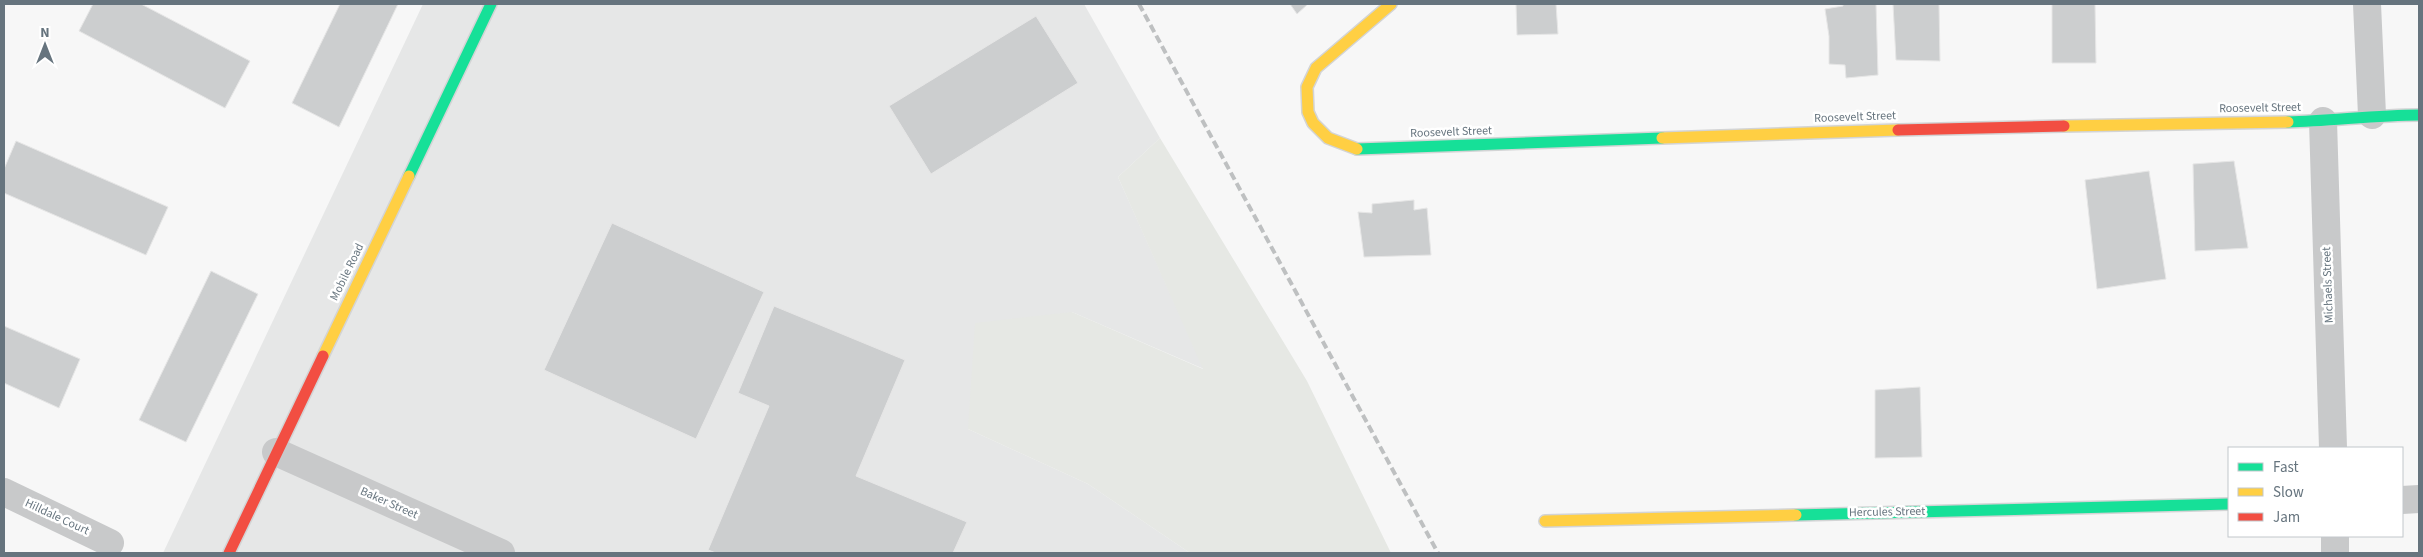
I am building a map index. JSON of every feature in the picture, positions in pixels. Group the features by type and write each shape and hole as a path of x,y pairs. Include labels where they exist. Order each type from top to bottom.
{"street":[{"name":"Mobile Road","path":"230,553 276,452 491,4"},
{"name":"Roosevelt Street","path":"1391,4 1316,68 1307,87 1308,112 1313,123 1328,138 1354,149 1847,131 2323,121 2372,115 2419,115"},
{"path":"2367,4 2372,115"},
{"name":"Michaels Street","path":"2323,121 2333,447"},
{"name":"Baker Street","path":"276,452 502,553"},
{"name":"Hilldale Court","path":"4,492 110,542"},
{"path":"2403,500 2419,499"},
{"name":"Hercules Street","path":"1545,521 2228,504"},
{"path":"2334,537 2335,553"}],"shaded area":[{"path":"423,4 1084,4 1160,138 1118,177 1204,369 1072,312 968,429 1088,484 1190,553 163,553"},
{"path":"1160,138 1307,381 1391,553 1190,553 1088,484 968,429 975,323 1072,312 1203,369 1118,177"}],"building":[{"path":"93,4 141,4 250,61 225,108 79,31"},
{"path":"340,4 398,4 339,127 292,103"},
{"path":"1290,4 1308,4 1297,14"},
{"path":"1516,4 1556,4 1558,34 1517,35"},
{"path":"1843,4 1876,4 1878,75 1846,78 1845,65 1829,64 1829,36 1825,9 1843,6"},
{"path":"1893,4 1939,4 1940,61 1896,60"},
{"path":"2052,4 2095,4 2096,63 2052,63"},
{"path":"1036,16 1078,83 931,174 889,106"},
{"path":"16,141 168,207 146,255 4,193 4,169"},
{"path":"2234,161 2248,248 2195,251 2193,164"},
{"path":"2149,171 2166,279 2097,289 2085,180"},
{"path":"1414,200 1414,210 1427,208 1431,255 1364,257 1358,212 1372,213 1372,204"},
{"path":"612,223 764,292 696,439 544,370"},
{"path":"211,271 258,294 186,442 139,420"},
{"path":"774,306 905,360 856,476 967,522 953,553 716,553 708,550 769,406 738,393"},
{"path":"4,326 80,359 59,408 4,383"},
{"path":"1920,387 1922,457 1875,458 1875,390"}],"railway":[{"path":"1139,4 1438,553"}],"traffic: fast":[{"path":"409,176 491,4"},
{"path":"2288,122 2419,115"},
{"path":"1357,149 1662,138"},
{"path":"1796,515 2228,504"}],"traffic: slow":[{"path":"1357,149 1328,138 1313,123 1308,112 1307,87 1316,68 1391,4"},
{"path":"2064,126 2288,122"},
{"path":"1662,138 1898,130"},
{"path":"323,356 409,176"},
{"path":"1545,521 1796,515"}],"traffic: jam":[{"path":"1898,130 2064,126"},
{"path":"229,553 323,356"}]}
